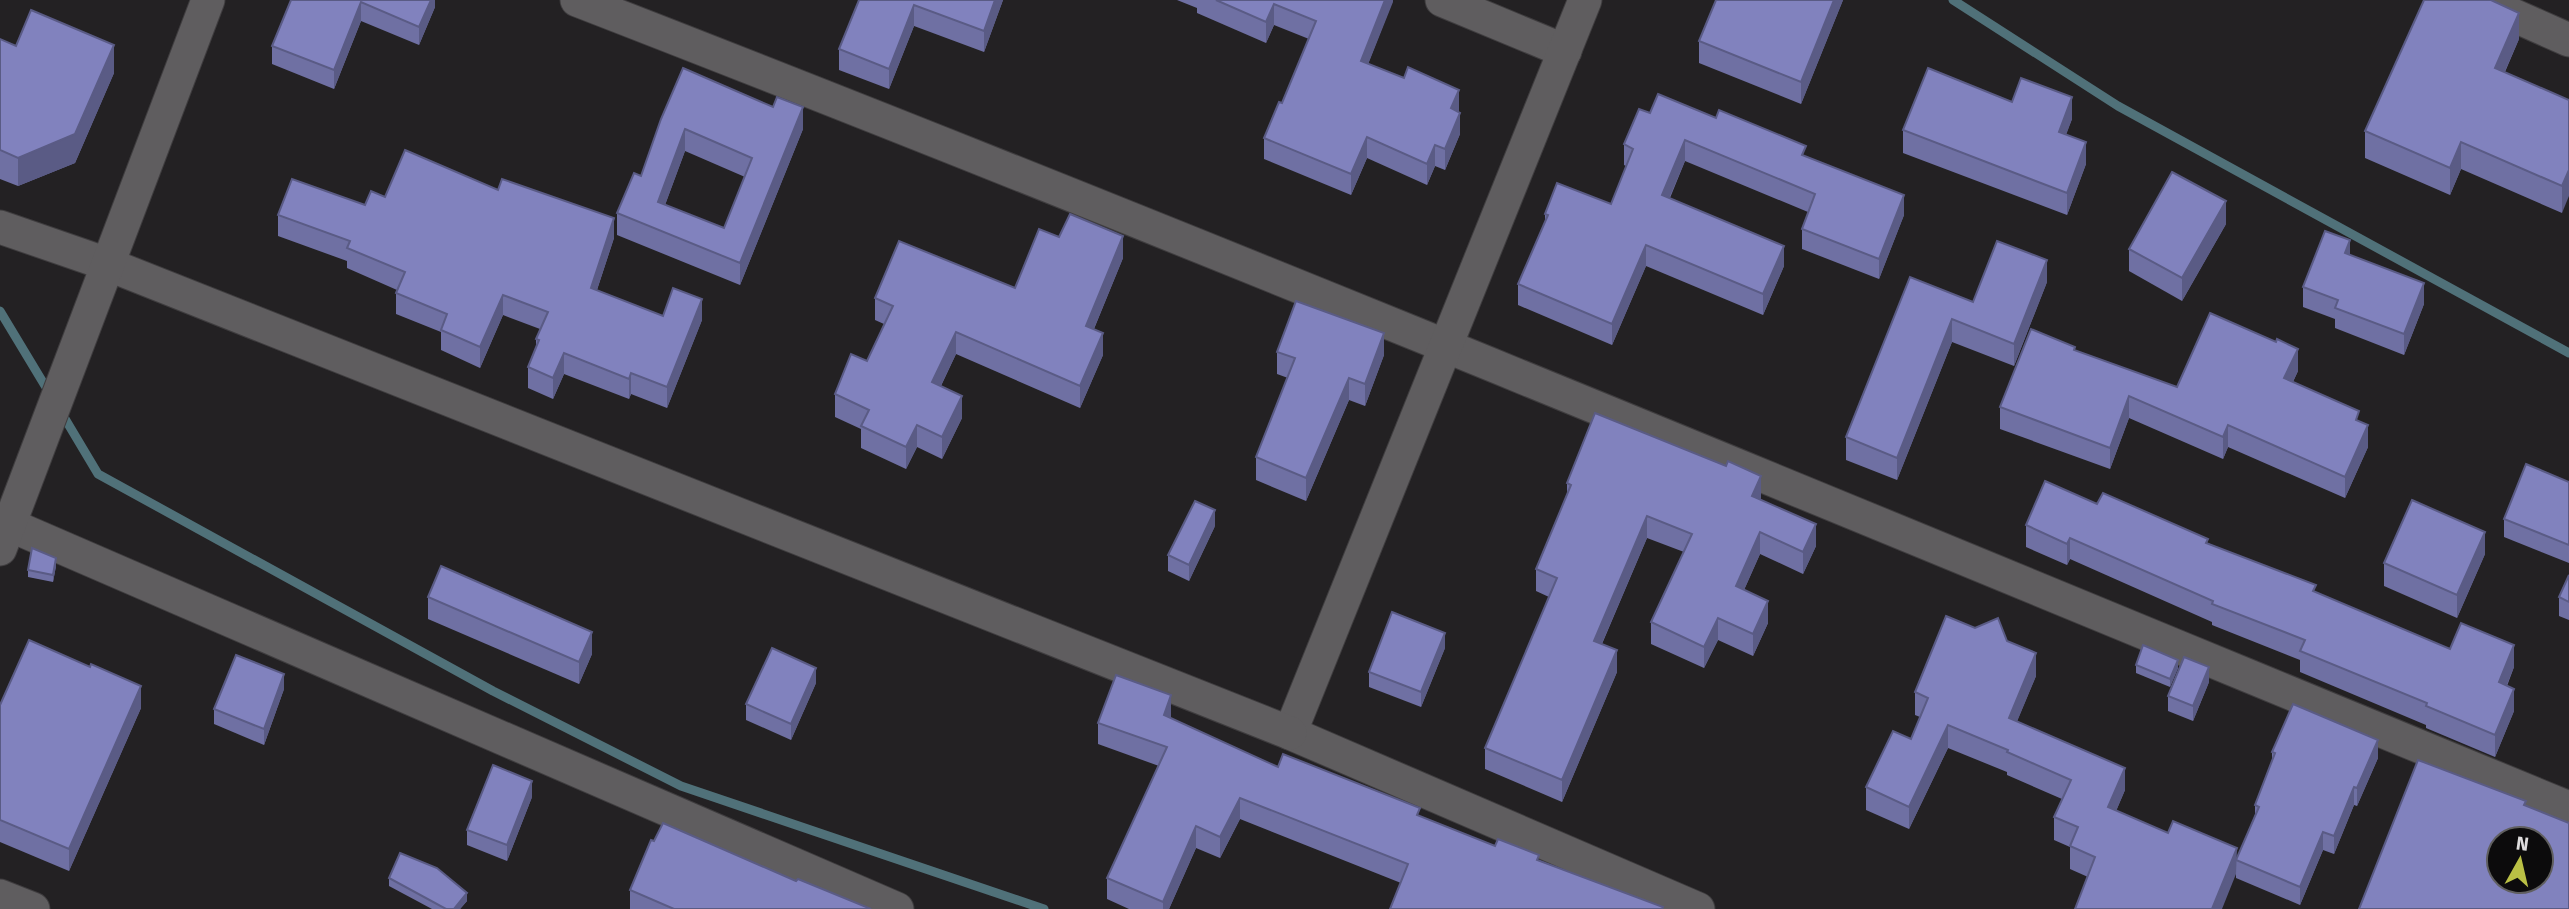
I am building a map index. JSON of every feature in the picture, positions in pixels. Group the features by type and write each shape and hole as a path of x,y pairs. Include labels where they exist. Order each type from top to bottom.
{"street":[{"path":"208,0 5,537 897,909"},
{"path":"577,0 913,130 1447,346 2569,808"},
{"path":"1442,0 1565,51"},
{"path":"1290,733 1586,0"},
{"path":"2479,0 2569,40"},
{"path":"0,227 107,264 1290,733 1698,909"},
{"path":"0,895 33,909"}],"building":[{"path":"291,0 431,0 419,27 361,2 334,70 272,46"},
{"path":"859,0 995,0 984,31 914,5 889,69 839,49"},
{"path":"1216,0 1385,0 1361,61 1404,78 1408,67 1459,90 1451,108 1460,113 1445,149 1435,145 1427,164 1367,137 1351,174 1264,138 1279,102 1282,103 1316,21 1274,4 1266,22"},
{"path":"1716,0 1834,0 1801,82 1699,41"},
{"path":"2424,0 2491,0 2519,13 2495,68 2569,100 2569,170 2562,186 2461,142 2450,168 2365,131"},
{"path":"31,10 114,45 75,134 18,158 0,150 0,39 16,46"},
{"path":"683,68 773,107 777,97 803,107 740,263 617,213 634,173 641,176","holes":["685,129 752,158 724,228 658,202"]},
{"path":"1928,68 2012,102 2021,78 2072,97 2059,132 2086,142 2067,193 1903,130"},
{"path":"1658,94 1716,118 1719,110 1806,146 1802,155 1904,195 1879,259 1802,229 1815,194 1685,140 1662,195 1784,246 1763,294 1646,245 1612,324 1518,284 1548,215 1545,214 1557,183 1611,204 1633,149 1624,144 1639,109 1650,113"},
{"path":"405,150 498,190 502,179 614,218 591,288 663,316 673,288 702,299 667,387 631,373 629,379 564,353 553,378 528,367 548,312 503,295 480,347 441,330 447,314 396,293 405,272 347,248 350,241 278,215 292,179 365,205 371,191 385,197"},
{"path":"2172,172 2226,201 2182,278 2129,249"},
{"path":"1070,214 1123,236 1086,326 1103,333 1080,386 956,332 932,382 962,396 942,437 917,425 906,447 861,426 869,410 835,394 851,354 867,361 893,306 875,298 899,241 1015,288 1039,229 1059,237"},
{"path":"2325,231 2350,240 2345,253 2424,283 2404,334 2335,308 2338,300 2303,287"},
{"path":"1997,241 2047,260 2014,344 1952,319 1897,458 1846,437 1910,277 1973,302"},
{"path":"1296,301 1384,333 1365,384 1349,378 1306,478 1256,457 1295,358 1277,352"},
{"path":"2210,313 2298,349 2284,378 2359,411 2356,420 2368,425 2345,477 2228,425 2223,437 2129,396 2110,448 2000,407 2031,329 2075,347 2074,350 2177,387"},
{"path":"1595,413 1726,466 1728,461 1761,476 1752,496 1816,524 1803,552 1760,532 1736,586 1768,601 1753,634 1718,618 1704,647 1651,622 1692,534 1647,516 1594,641 1617,650 1562,780 1485,748 1557,578 1536,569 1571,485 1567,483"},
{"path":"2526,464 2569,482 2569,545 2504,519"},
{"path":"2045,481 2097,504 2103,493 2208,539 2206,543 2316,585 2313,591 2450,649 2461,623 2514,645 2499,682 2514,689 2495,735 2426,706 2427,703 2300,651 2305,640 2212,604 2213,601 2070,538 2067,544 2026,525"},
{"path":"2412,500 2485,532 2457,595 2384,563"},
{"path":"1195,501 1215,510 1189,565 1168,555"},
{"path":"32,548 56,558 53,575 28,570"},
{"path":"441,566 592,632 579,662 428,597"},
{"path":"2569,575 2569,602 2559,597"},
{"path":"1392,612 1445,633 1421,692 1369,672"},
{"path":"1946,616 1975,628 1998,618 2007,641 2036,653 2009,718 2125,768 2108,807 2168,833 2173,821 2237,848 2212,909 2075,909 2095,857 2070,846 2078,827 2054,817 2071,780 1948,725 1909,807 1866,787 1893,731 1911,739 1928,698 1915,692"},
{"path":"29,640 141,686 69,849 0,820 0,705"},
{"path":"2143,645 2178,660 2170,679 2136,665"},
{"path":"772,648 816,668 791,724 746,704"},
{"path":"236,655 284,674 264,729 214,709"},
{"path":"2184,657 2209,667 2193,706 2168,696"},
{"path":"1116,675 1171,695 1164,715 1278,767 1283,754 1420,808 1417,815 1495,846 1498,839 1539,855 1537,860 1663,907 1390,909 1408,864 1240,798 1220,837 1196,826 1163,902 1107,878 1167,747 1098,723"},
{"path":"2293,704 2378,740 2357,788 2354,787 2334,836 2323,832 2300,887 2236,860 2259,807 2255,805 2275,753 2272,752"},
{"path":"2418,760 2526,801 2524,805 2569,823 2569,909 2359,909"},
{"path":"493,765 532,781 507,845 467,830"},
{"path":"663,823 796,881 798,879 871,909 674,909 630,890 651,840 654,841"},
{"path":"400,853 437,868 467,893 454,909 446,909 389,878"}],"waterway":[{"path":"1953,0 2118,106 2569,353"},
{"path":"0,311 50,394"},
{"path":"61,412 98,474 493,691 681,786 1044,909"}]}
